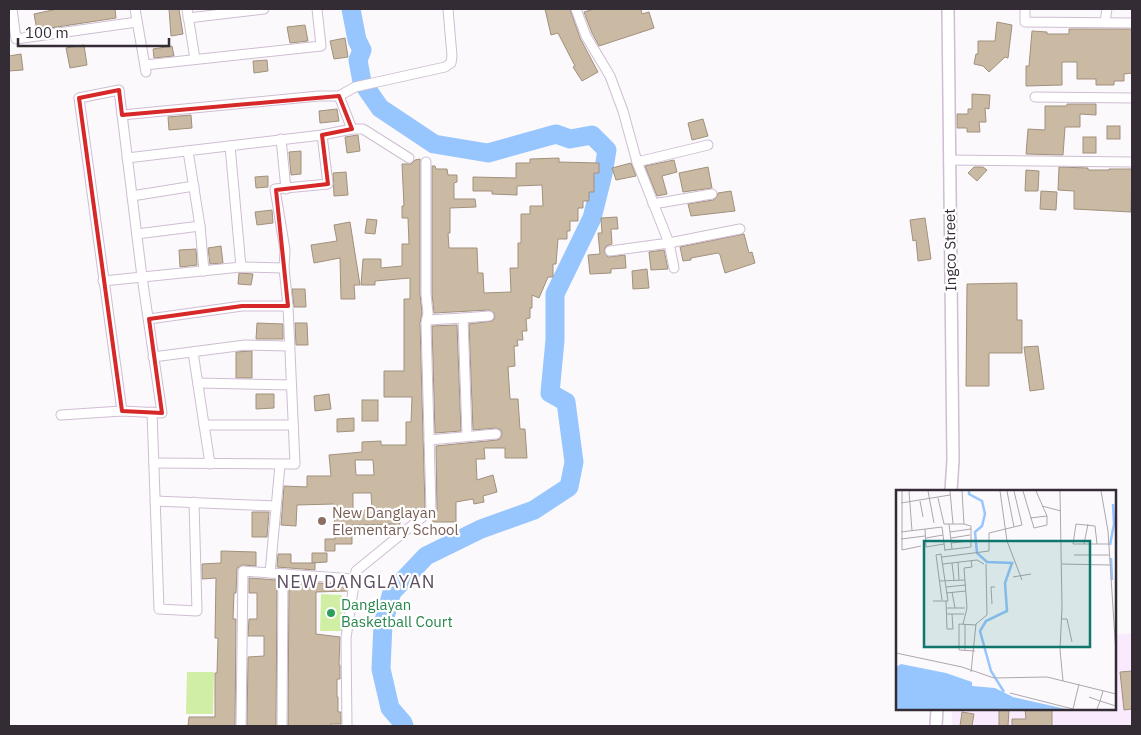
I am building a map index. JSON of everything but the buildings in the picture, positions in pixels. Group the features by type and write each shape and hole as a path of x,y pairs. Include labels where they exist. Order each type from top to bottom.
{"street":[{"path":"12,9 16,40 137,22"},
{"path":"135,9 145,68 195,59 321,46 318,9"},
{"path":"186,9 195,59"},
{"path":"188,18 264,9"},
{"path":"122,115 319,96 339,96 355,87 373,82 445,67 451,64 452,56 448,9"},
{"path":"576,9 586,36 610,76 623,111 637,162 669,243 674,268"},
{"name":"Ingco Street","path":"948,9 953,460 951,490"},
{"path":"1025,9 1025,22 1132,22"},
{"path":"1105,22 1107,9"},
{"path":"61,415 122,411 162,412 142,277 119,90 79,98 122,411"},
{"path":"339,96 352,130"},
{"path":"1035,97 1132,98"},
{"path":"127,158 281,139 322,136 363,129 409,158"},
{"path":"154,463 295,464 288,306 284,268 285,250 276,189 328,184 322,136"},
{"path":"281,139 286,189"},
{"path":"637,162 708,145"},
{"path":"230,146 241,268"},
{"path":"188,151 200,226 204,271"},
{"path":"949,160 1132,162"},
{"path":"347,726 346,638 356,571 431,510 426,323 428,320 426,162"},
{"path":"132,196 194,186"},
{"path":"653,204 712,194"},
{"path":"138,234 200,226"},
{"path":"610,251 669,243 740,229"},
{"path":"103,280 241,268 284,268"},
{"path":"149,319 242,306 288,306"},
{"path":"428,320 489,316"},
{"path":"463,318 467,436"},
{"path":"153,357 245,345 289,346"},
{"path":"193,352 210,464"},
{"path":"198,383 291,385"},
{"path":"152,412 159,609 197,611 194,502"},
{"path":"204,425 293,425"},
{"path":"429,440 496,434"},
{"path":"270,573 280,464"},
{"path":"155,502 275,506"},
{"path":"241,726 243,571 354,579"},
{"path":"282,726 283,574"},
{"path":"936,726 937,710"}],"highlighted area":[{"path":"119,90 122,115 339,96 352,129 322,135 328,184 276,190 288,306 242,306 149,319 162,413 122,411 79,98"}],"shaded area":[{"path":"1132,633 1132,726 952,726 952,712 967,710 1116,710 1116,635"}],"green space":[{"name":"Danglayan Basketball Court","path":"321,594 342,595 342,631 320,631"},
{"path":"187,672 214,672 213,714 186,714"}],"waterway":[{"path":"351,9 357,40 362,50 358,60 362,82 380,108 434,144 488,153 556,134 570,139 592,135 607,150 592,218 555,294 555,340 550,393 566,402 574,462 569,487 534,510 481,529 426,556 392,592 383,624 381,669 390,708 404,726"}],"place":[{"name":"New Danglayan Elementary School","path":"322,521"},
{"name":"Danglayan Basketball Court","path":"331,613"}],"district":[{"name":"NEW DANGLAYAN","path":"356,581"}]}
